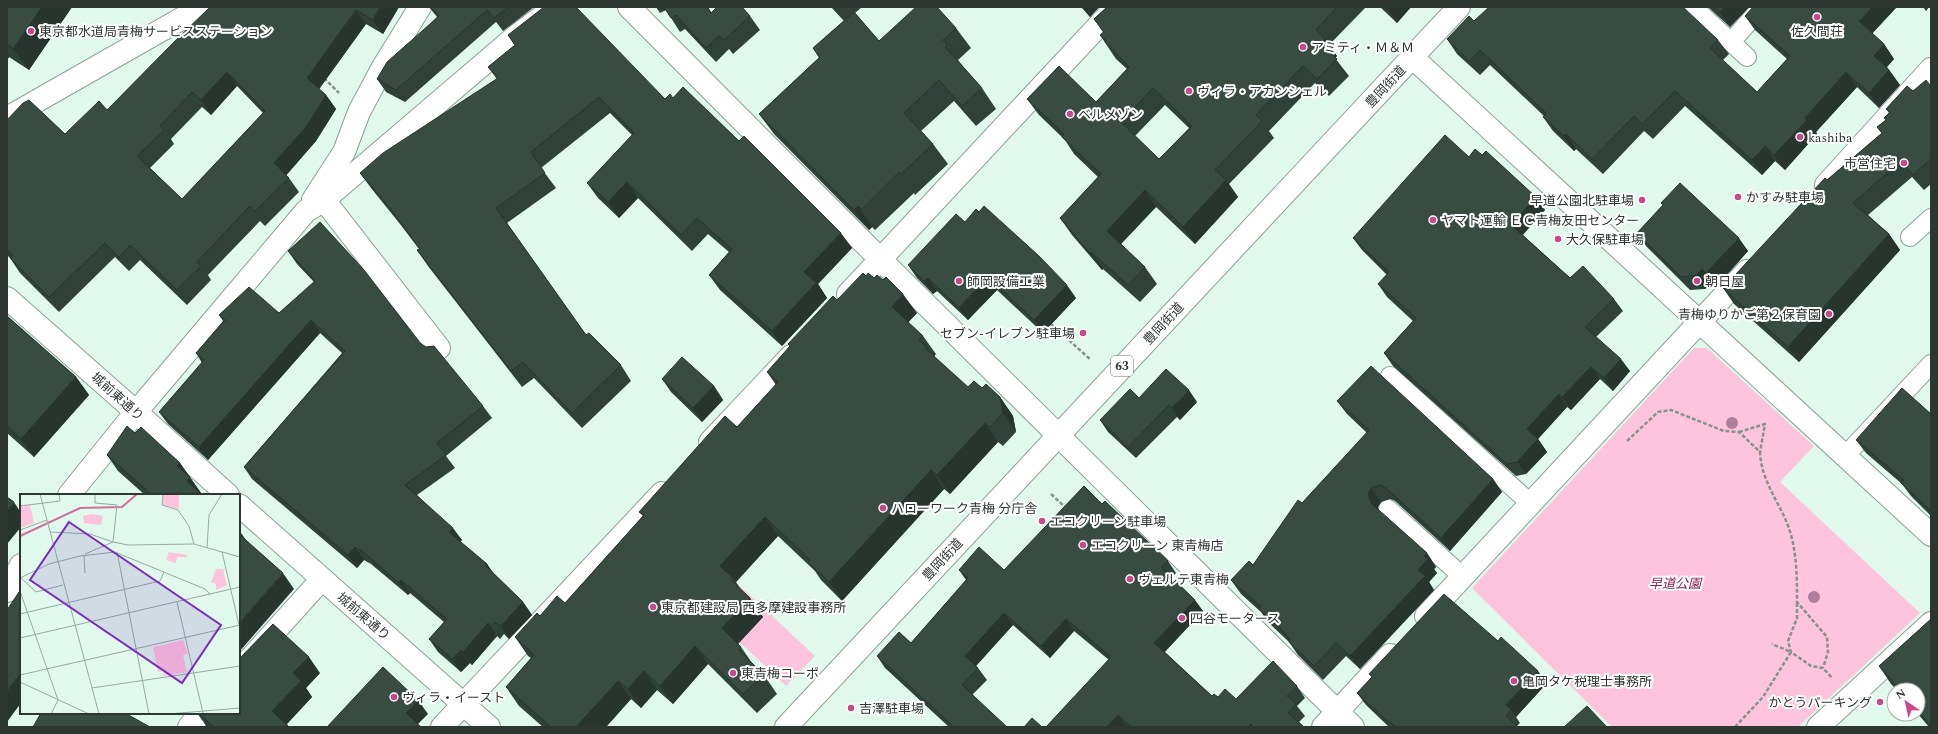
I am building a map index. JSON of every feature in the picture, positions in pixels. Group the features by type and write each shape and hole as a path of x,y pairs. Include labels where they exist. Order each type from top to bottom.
{"street":[{"path":"12,115 202,7"},
{"path":"315,206 344,152 359,112 383,67 420,7"},
{"path":"70,494 136,412 315,206 516,36 555,7"},
{"path":"629,7 1058,435 1330,719 1353,727"},
{"path":"834,310 1116,7"},
{"name":"豊岡街道","path":"786,727 1458,7"},
{"path":"1412,57 1931,535"},
{"path":"1812,200 1930,71"},
{"path":"315,206 439,348"},
{"path":"1330,719 1760,257"},
{"name":"城前東通り","path":"7,298 227,494"},
{"path":"698,455 806,339"},
{"path":"442,727 465,705 676,478"},
{"name":"城前東通り","path":"240,505 490,727"},
{"path":"7,591 20,567"},
{"path":"240,670 322,579"},
{"path":"1818,727 1931,623"},
{"path":"189,727 200,714"}],"lane":[{"path":"1693,7 1747,57"},
{"path":"1731,42 1762,7"},
{"path":"1910,237 1931,218"},
{"path":"1845,456 1931,364"},
{"path":"1390,376 1530,503"},
{"path":"1388,509 1462,577"}],"path":[{"path":"319,74 359,112"},
{"path":"1051,324 1092,362"},
{"path":"1604,425 1622,443 1630,440 1658,412 1671,410 1724,431 1739,432 1766,424 1760,452 1761,466 1787,525 1793,546 1797,573 1796,618 1788,641 1790,652 1763,697 1735,727"},
{"path":"1739,432 1760,452"},
{"path":"1051,494 1070,512"},
{"path":"1772,644 1790,652 1811,666 1823,668 1828,652 1827,637 1797,602"}],"green space":[{"name":"早道公園","path":"1694,348 1707,348 1814,446 1780,482 1920,613 1798,727 1612,727 1472,588"},
{"path":"740,586 815,656 786,686 712,616"}],"building":[{"path":"7,7 42,7 13,49 7,44"},
{"path":"210,7 380,7 373,20 356,10 307,78 326,95 306,127 274,163 289,178 255,211 250,206 197,262 201,266 177,290 130,245 119,257 105,243 49,297 10,258 13,255 7,250 7,120 23,103 29,100 65,134 99,101 107,110","holes":["227,72 265,111 182,199 137,156 164,130 160,126 192,92 201,100"]},
{"path":"430,7 509,7 494,18 487,10 396,90 377,79 387,62 439,16"},
{"path":"544,7 576,7 665,99 670,94 673,98 683,87 739,141 744,136 841,233 804,272 816,283 772,331 709,275 732,249 697,218 681,235 627,182 608,202 587,183 634,133 599,97 531,152 545,173 496,208 586,335 589,333 621,365 572,413 523,362 511,371 417,250 420,249 390,208 360,173 383,153 498,78 488,67 515,45 508,35"},
{"path":"664,7 707,7 711,13 717,7 742,7 750,16 724,40 719,36 706,48 676,15 671,18"},
{"path":"916,7 937,7 956,28 943,40 947,45 945,47 982,88 962,106 939,80 904,113 933,144 901,174 899,172 861,210 858,206 854,210 759,114 820,57 813,48 854,12 879,41"},
{"path":"1107,7 1337,7 1316,30 1325,39 1321,44 1337,59 1317,79 1303,66 1256,115 1262,121 1215,170 1226,180 1183,227 1145,190 1107,231 1145,267 1128,285 1091,252 1090,253 1060,218 1101,174 1062,137 1064,134 1027,99 1059,66 1096,102 1129,67 1105,42 1106,40 1100,35 1104,32 1094,19","holes":["1153,88 1192,126 1159,159 1121,122"]},
{"path":"1489,7 1683,7 1718,40 1710,48 1757,92 1790,56 1745,16 1753,7 1872,7 1859,21 1884,44 1874,56 1889,70 1869,93 1846,72 1805,118 1807,120 1774,155 1765,146 1752,160 1675,91 1642,124 1634,116 1592,159 1566,134 1564,136 1543,117 1546,113 1480,50 1469,61 1447,39 1469,16 1474,21"},
{"path":"1714,7 1725,7 1720,12"},
{"path":"1926,80 1931,86 1931,159 1913,175 1901,161 1853,203 1889,234 1788,347 1723,288 1825,178 1827,180 1882,133 1877,127 1886,120 1884,118 1890,112 1886,109 1907,86 1913,91"},
{"path":"1445,135 1469,157 1475,149 1482,155 1486,151 1536,197 1511,225 1570,278 1583,266 1614,299 1585,327 1621,359 1604,378 1591,367 1562,397 1559,394 1527,429 1538,439 1517,462 1507,464 1384,353 1416,318 1378,284 1389,272 1353,238"},
{"path":"1680,183 1739,238 1706,273 1702,269 1696,275 1681,277 1637,233 1663,205 1661,203"},
{"path":"984,206 1039,256 1067,285 1034,320 988,277 959,308 928,278 924,281 908,265 956,214 965,222 976,209 979,212"},
{"path":"320,222 364,270 420,343 426,347 434,346 483,406 437,443 446,455 405,485 453,528 449,532 487,564 486,566 523,602 501,626 495,622 491,626 488,623 463,652 461,650 452,659 429,639 447,619 401,580 399,583 362,551 355,547 348,555 244,467 345,351 311,320 199,447 159,412 204,360 196,353 225,320 219,315 249,287 279,313 315,281 288,251"},
{"path":"863,273 866,276 868,273 874,278 877,275 883,280 886,277 903,294 892,307 923,336 919,340 926,347 925,348 968,387 974,381 982,388 986,384 1000,397 1003,413 990,427 985,423 937,475 931,470 829,582 808,562 810,560 765,517 720,566 733,578 731,580 750,598 722,628 741,647 739,650 764,675 743,694 695,646 660,686 644,671 628,689 618,681 576,727 551,727 506,687 534,655 515,637 537,613 540,616 557,596 565,603 644,515 639,512 725,416 737,427 778,382 767,372 790,346 788,344 833,296 837,300"},
{"path":"7,316 76,377 21,439 7,426"},
{"path":"682,357 714,386 693,408 662,379"},
{"path":"1371,366 1493,479 1441,538 1386,488 1380,485 1371,488 1368,494 1371,503 1427,553 1424,556 1428,559 1418,570 1425,576 1350,656 1336,643 1314,666 1289,642 1290,640 1287,635 1259,609 1261,607 1231,580 1249,561 1253,565 1298,500 1302,503 1369,430 1337,401"},
{"path":"1166,369 1189,390 1172,408 1169,405 1128,447 1100,420 1130,389 1139,398"},
{"path":"1902,388 1931,414 1931,511 1901,483 1904,480 1856,440"},
{"path":"127,426 135,433 141,427 180,463 177,466 190,477 187,481 201,494 151,494 107,455"},
{"path":"1084,486 1102,504 1105,501 1168,561 1161,567 1195,600 1154,643 1212,696 1214,694 1218,697 1225,689 1236,699 1273,661 1297,686 1287,696 1296,704 1288,713 1304,727 1254,727 1251,724 1248,727 1131,727 1118,715 1107,727 1046,727 1111,657 1066,619 1041,646 1004,613 965,656 978,668 962,685 1007,727 953,727 877,656 899,632 911,643 968,578 959,570 979,547 1004,570"},
{"path":"7,497 14,502 7,511"},
{"path":"240,535 283,573 240,622"},
{"path":"20,590 20,673 7,691 7,610"},
{"path":"1444,594 1498,641 1501,637 1538,671 1506,705 1511,710 1506,716 1518,727 1396,727 1357,693 1372,677 1369,674"},
{"path":"1931,619 1931,726 1926,720 1926,682 1893,682 1879,666"},
{"path":"273,624 309,657 293,673 301,681 272,711 289,727 214,727 199,714 240,714 240,658"},
{"path":"383,667 418,700 406,713 421,727 327,727"},
{"path":"1587,706 1607,727 1564,727"},
{"path":"40,714 127,714 150,727 33,727"},
{"path":"1032,718 1042,727 1024,727"}],"place":[{"name":"佐久間荘","path":"1817,17"},
{"name":"東京都水道局青梅サービスステーション","path":"31,31"},
{"name":"アミティ・Ｍ＆Ｍ","path":"1303,47"},
{"name":"ヴィラ・アカンシェル","path":"1189,91"},
{"name":"ベルメゾン","path":"1070,114"},
{"name":"kashiba","path":"1800,137"},
{"name":"市営住宅","path":"1904,163"},
{"name":"かすみ駐車場","path":"1738,197"},
{"name":"早道公園北駐車場","path":"1642,200"},
{"name":"ヤマト運輸 ＥＣ青梅友田センター","path":"1433,220"},
{"name":"大久保駐車場","path":"1558,239"},
{"name":"師岡設備工業","path":"959,281"},
{"name":"朝日屋","path":"1697,281"},
{"name":"青梅ゆりかご第２保育園","path":"1829,314"},
{"name":"セブン-イレブン駐車場","path":"1083,333"},
{"name":"ハローワーク青梅 分庁舎","path":"883,508"},
{"name":"エコクリーン駐車場","path":"1042,521"},
{"name":"エコクリーン 東青梅店","path":"1083,545"},
{"name":"ヴェルテ東青梅","path":"1130,579"},
{"name":"東京都建設局 西多摩建設事務所","path":"653,607"},
{"name":"四谷モータース","path":"1182,618"},
{"name":"東青梅コーポ","path":"733,673"},
{"name":"亀岡タケ税理士事務所","path":"1514,681"},
{"name":"ヴィラ・イースト","path":"394,697"},
{"name":"かとうパーキング","path":"1880,702"},
{"name":"吉澤駐車場","path":"851,708"}]}
